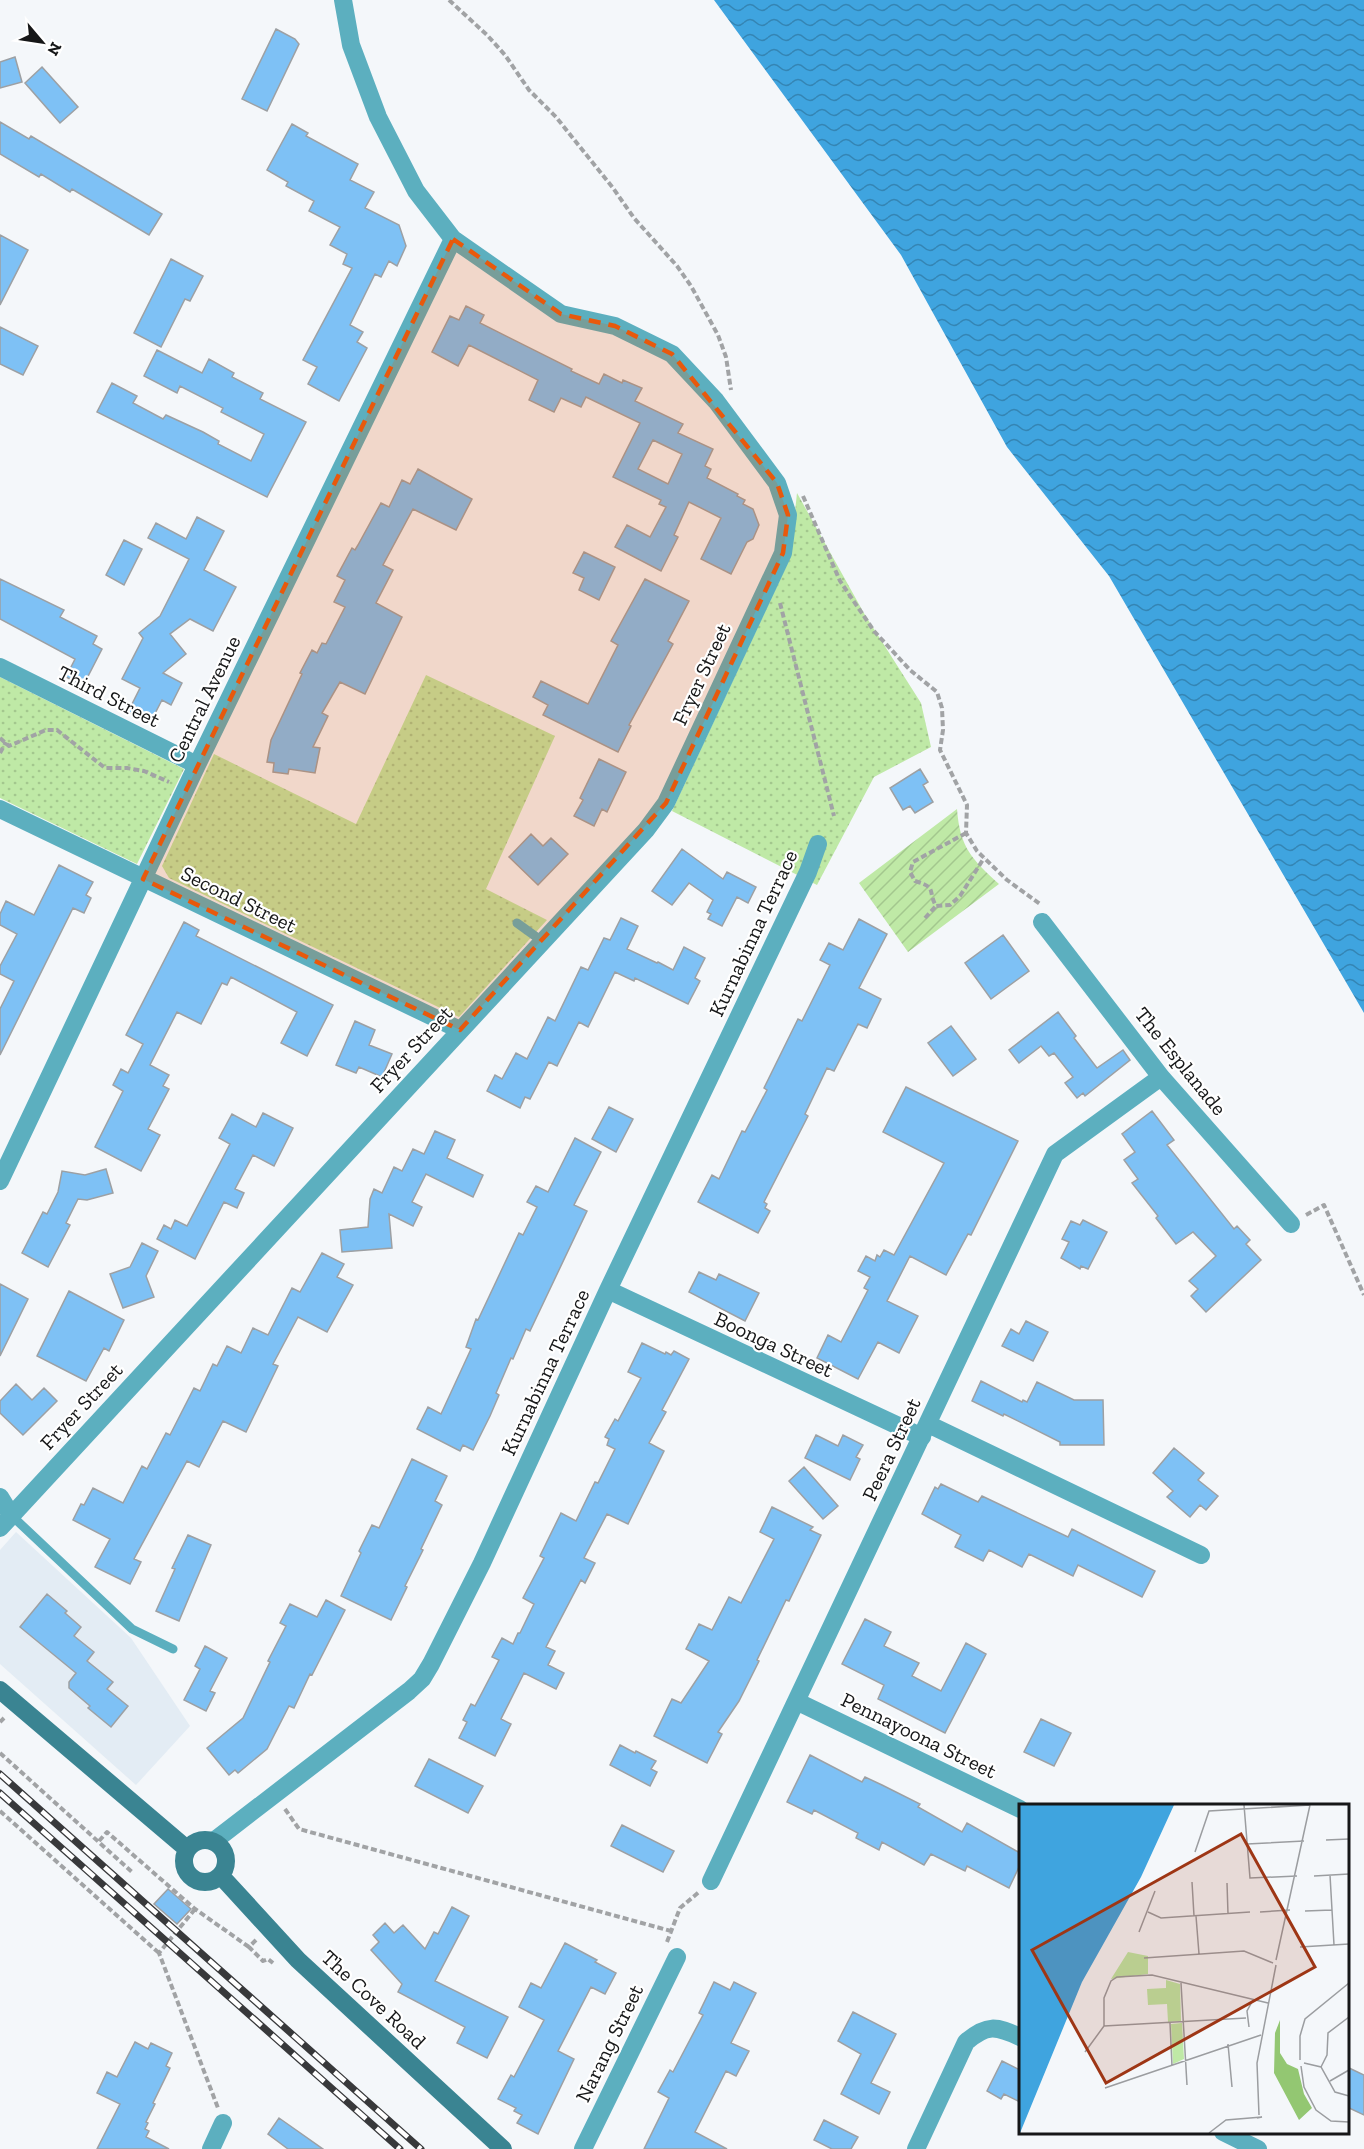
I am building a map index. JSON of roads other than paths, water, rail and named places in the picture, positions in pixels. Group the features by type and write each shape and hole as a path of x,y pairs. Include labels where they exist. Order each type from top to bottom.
{"street":[{"name":"Fryer Street","path":"6,1521 646,830 666,803 783,553 788,515 777,483 716,401 672,354 615,326 561,314 453,239 416,191 378,117 351,45 343,0"},
{"name":"Central Avenue","path":"0,1181 197,765 453,239"},
{"name":"Third Street","path":"0,667 197,765"},
{"name":"Second Street","path":"0,809 460,1030"},
{"name":"Kurnabinna Terrace","path":"214,1841 409,1691 426,1672 482,1563 608,1290 808,872 818,844"},
{"name":"The Esplanade","path":"1042,922 1161,1077 1296,1221"},
{"name":"Peera Street","path":"711,1881 798,1702 1055,1154 1161,1077"},
{"name":"Boonga Street","path":"608,1290 1201,1555"},
{"path":"0,1497 6,1521"},
{"path":"0,1690 187,1850"},
{"name":"Pennayoona Street","path":"798,1702 1019,1809"},
{"path":"199,1840 214,1841 224,1850 225,1870 220,1876 208,1882 201,1882 189,1876 183,1863 187,1850 199,1840"},
{"name":"The Cove Road","path":"220,1876 298,1960 503,2149"},
{"name":"Narang Street","path":"583,2149 675,1960"},
{"path":"916,2149 966,2042 981,2030 1003,2029 1019,2037"},
{"path":"211,2149 223,2123"},
{"path":"1225,2134 1258,2149"}],"lane":[{"path":"517,923 542,941"},
{"path":"6,1521 132,1629 173,1649"}],"water":[{"path":"714,0 1364,0 1364,1013 1109,576 1007,447 901,255"}],"railway":[{"path":"0,1774 421,2149"},
{"path":"0,1793 400,2149"}]}
